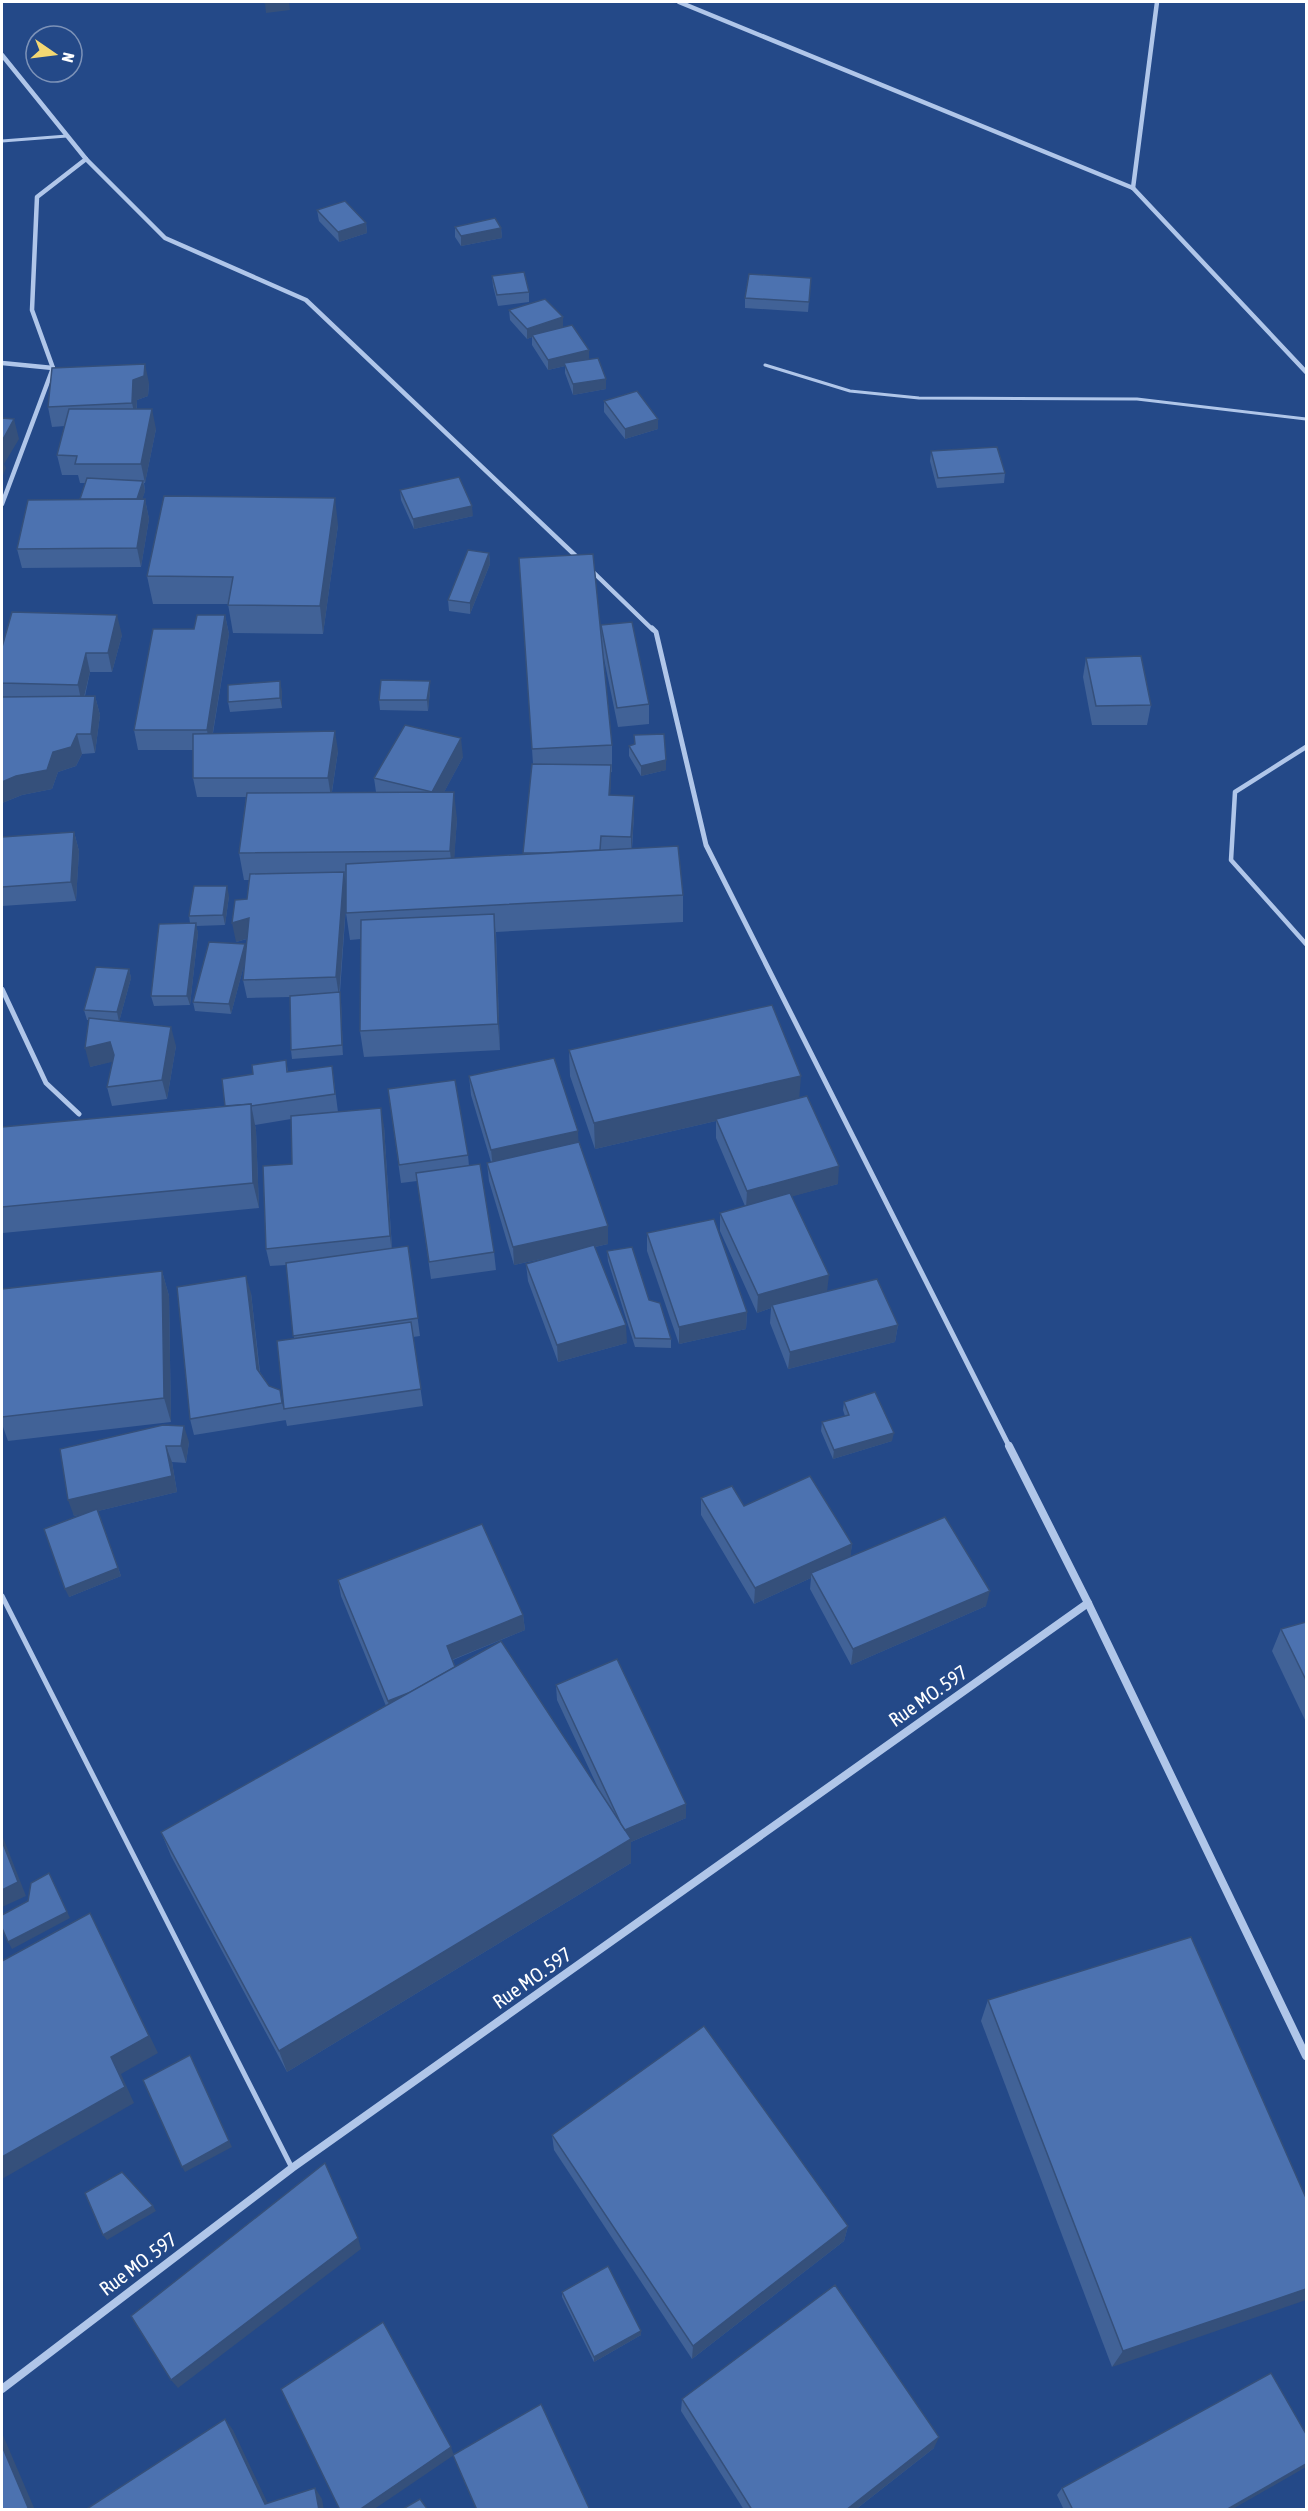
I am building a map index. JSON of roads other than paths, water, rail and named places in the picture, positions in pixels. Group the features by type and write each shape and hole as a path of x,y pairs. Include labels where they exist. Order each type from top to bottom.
{"street":[{"path":"680,2 1133,188 1306,372"},
{"path":"1133,188 1158,2"},
{"path":"2,55 86,159 165,238 306,300 656,632 706,844 1088,1603 1306,2056"},
{"path":"2,504 53,368 32,310 37,196 86,159"},
{"path":"2,363 53,368"},
{"path":"2,989 46,1083 79,1114"},
{"name":"Rue MO. 597","path":"2,2388 292,2168 1088,1603"}],"lane":[{"path":"2,141 67,136"},
{"path":"765,364 850,391 919,398 1137,399 1306,419"},
{"path":"1306,747 1235,792 1231,860 1306,944"},
{"path":"2,1596 292,2168"}]}
